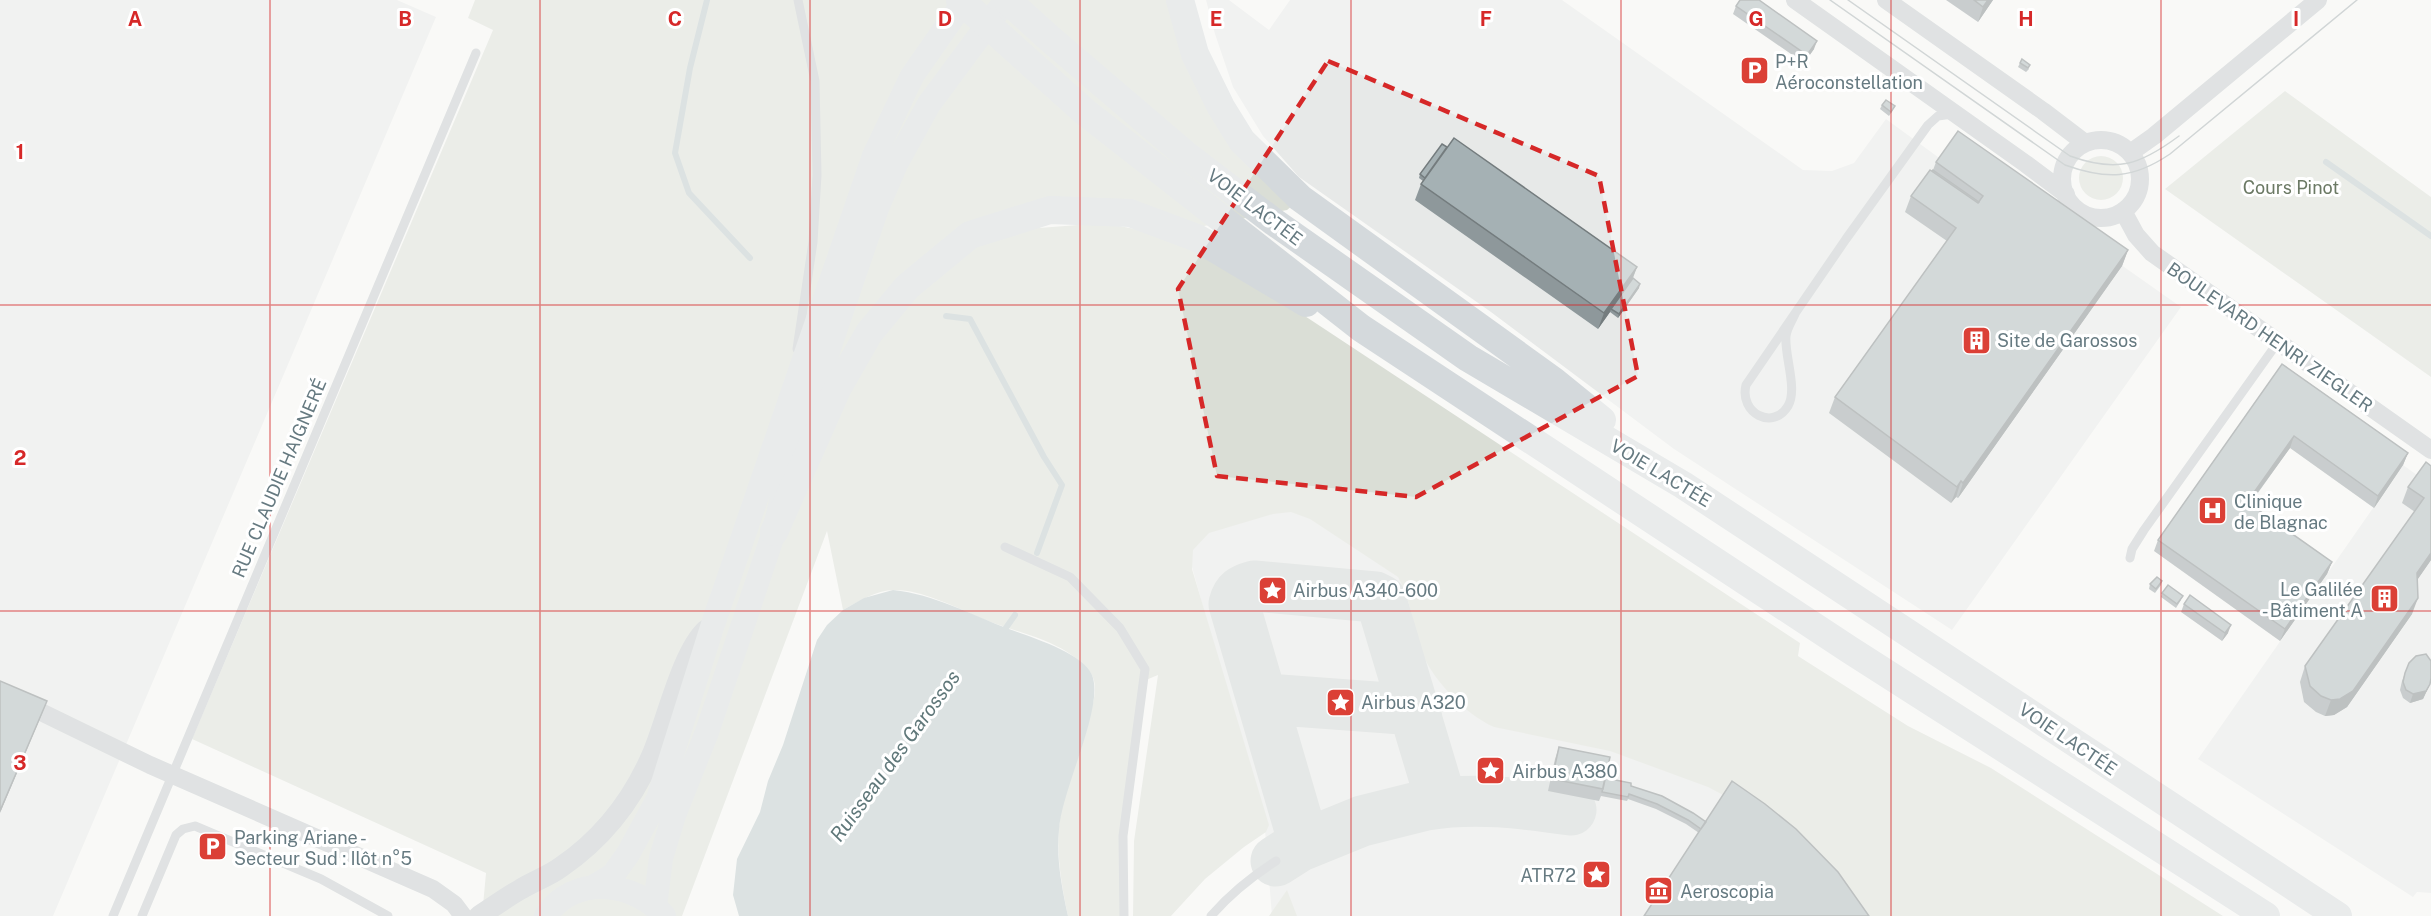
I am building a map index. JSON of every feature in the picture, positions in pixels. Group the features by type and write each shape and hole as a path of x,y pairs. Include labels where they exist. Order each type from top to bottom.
{"highway":[{"name":"VOIE LACTÉE","path":"960,0 1085,112 1361,328 1850,650 2266,916"},
{"name":"VOIE LACTÉE","path":"1007,0 1186,155 1320,255 1468,358 1683,485 2338,916"},
{"path":"1180,0 1195,54 1221,106 1242,141 1300,198 1554,381 1683,485"},
{"path":"774,532 837,389 869,333 907,287 970,235 1050,210 1130,213 1197,238 1316,309 1361,328"}],"main road":[{"path":"546,916 569,895 592,887 613,874 628,854 658,799 713,624 874,156 912,76 965,0"},
{"path":"659,911 661,858 674,815 707,732 774,532 790,462 877,208 911,135 955,69 1007,0"},
{"path":"592,887 615,887 636,893 659,911"}],"street":[{"path":"1795,0 2055,184 2080,212 2103,218 2123,211 2135,198 2139,187 2138,165 2130,153 2111,141 2098,140 2085,143 2076,149 2065,165 2063,185 2066,194"},
{"path":"1886,0 2085,143"},
{"path":"2130,153 2154,136 2318,0"},
{"name":"BOULEVARD HENRI ZIEGLER","path":"2123,211 2136,235 2148,250 2431,450"},
{"path":"479,916 559,868 606,831 623,809 652,756 682,674 699,636 713,624"},
{"path":"43,713 150,765 433,889 454,904 463,916"}],"lane":[{"path":"790,402 813,242 817,176 815,81 808,38 798,0"},
{"name":"RUE CLAUDIE HAIGNERÉ","path":"112,916 476,53"},
{"path":"1795,314 1786,333 1791,400 1787,407 1775,416 1761,416 1749,407 1745,400 1746,385 1795,314 1928,125 1938,116 1945,114 1957,116"},
{"path":"2130,558 2132,549 2144,530 2278,342"},
{"path":"1005,547 1070,577 1120,628 1145,669 1123,836 1124,916"},
{"path":"142,916 176,835 183,829 195,826 321,879 388,916"},
{"path":"1211,916 1248,879 1276,861"}],"highlighted area":[{"path":"1328,61 1599,176 1638,376 1416,497 1217,476 1178,289"}],"shaded area":[{"path":"0,0 397,0 436,17 53,916 0,916"},
{"path":"1206,0 1229,0 1269,30 1290,0 1562,0 1803,170 1832,171 1854,163 1886,119 1942,160 1952,146 2181,307 1952,630 1674,449 1491,312 1299,177 1263,136 1233,87"},
{"path":"2403,465 2431,485 2431,893 2417,892 2413,897 2198,759"},
{"path":"1300,500 1937,916 1272,916 1265,830 1187,549 1197,535"}],"green space":[{"path":"475,0 1166,0 1202,94 1293,205 1287,210 1199,227 1079,206 1039,228 1103,223 1157,233 1226,264 1800,643 1798,656 1908,726 1991,768 2223,916 1853,916 1727,797 1708,787 1610,751 1494,727 1472,714 1450,694 1425,659 1398,577 1310,519 1291,512 1273,514 1209,533 1193,550 1192,569 1269,825 1266,832 1205,879 1171,916 1133,916 1134,841 1158,675 1146,680 1125,838 1124,916 1068,916 1060,872 1059,828 1064,798 1084,740 1093,702 1095,689 1090,672 1066,651 1052,644 914,592 894,590 881,592 843,610 827,531 682,916 482,916 486,873 192,739 493,30 468,18"},
{"name":"Cours Pinot","path":"2285,91 2431,197 2431,377 2165,189"},
{"path":"2101,156 2116,163 2123,178 2116,193 2101,200 2086,193 2079,178 2086,163"},
{"path":"1287,890 1297,916 1269,916"}],"water":[{"path":"893,590 938,600 1043,641 1068,653 1087,667 1092,675 1093,707 1067,793 1059,830 1059,863 1068,916 739,916 733,895 737,859 760,812 768,781 783,745 817,640 827,625 843,610 864,598"}],"building":[{"path":"1740,0 1759,0 1817,41 1807,55 1736,6"},
{"path":"1974,0 1988,0 1983,7"},
{"path":"2022,59 2030,65 2028,68 2020,63"},
{"path":"1886,100 1895,106 1891,112 1882,105"},
{"name":"Site de Garossos","path":"1958,131 2128,250 1963,483 1961,481 1957,487 1835,397 1956,228 1911,196 1930,170 1978,203 1983,196 1936,162"},
{"path":"1454,138 1637,267 1604,313 1421,184"},
{"path":"1442,144 1447,147 1425,178 1420,174"},
{"path":"1933,170 1979,202 1932,171"},
{"path":"1633,278 1640,284 1619,314 1611,309"},
{"name":"Clinique de Blagnac","path":"2282,364 2408,453 2378,496 2294,436 2247,502 2332,562 2285,629 2158,540"},
{"name":"Le Galilée - Bâtiment A","path":"2426,462 2431,466 2431,553 2417,573 2418,598 2353,691 2340,699 2331,700 2321,696 2310,686 2305,666 2424,498 2408,487"},
{"path":"2157,577 2162,581 2156,589 2150,584"},
{"path":"2168,585 2183,596 2177,604 2162,593"},
{"path":"2190,595 2231,625 2225,633 2184,604"},
{"path":"2426,654 2431,661 2430,684 2426,691 2413,694 2406,690 2403,682 2405,673 2409,663 2416,656"},
{"path":"0,681 47,701 0,811"},
{"path":"1559,747 1610,757 1603,789 1552,779"},
{"path":"1605,778 1631,783 1631,786 1662,796 1706,822 1701,829 1657,804 1629,794 1628,797 1602,792"},
{"path":"1732,781 1796,829 1838,872 1869,916 1644,916"}],"waterway":[{"name":"Ruisseau des Garossos","path":"707,0 690,68 675,153 689,193 750,258"},
{"path":"2326,162 2431,236"},
{"name":"Ruisseau des Garossos","path":"946,316 970,319 1044,457 1062,485 1037,553"},
{"name":"Ruisseau des Garossos","path":"1003,632 1015,615"}],"taxiway":[{"path":"1276,861 1298,847 1302,837 1234,604 1241,592 1254,586 1375,597 1381,600 1437,787 1434,799 1426,805 1362,821 1298,847"},
{"path":"1267,714 1269,706 1280,700 1402,709 1408,710 1417,719"},
{"path":"1426,805 1480,801 1571,810"}],"tram line":[{"path":"1830,0 2065,165 2107,175 2132,172 2170,154 2357,0"},
{"path":"1848,0 2070,156 2101,164 2128,163 2152,154 2179,136"}],"place":[{"name":"P+R Aéroconstellation","path":"1754,71"},
{"name":"Site de Garossos","path":"1976,340"},
{"name":"Clinique de Blagnac","path":"2213,511"},
{"name":"Airbus A340-600","path":"1272,590"},
{"name":"Le Galilée - Bâtiment A","path":"2384,599"},
{"name":"Airbus A320","path":"1340,702"},
{"name":"Airbus A380","path":"1491,771"},
{"name":"Parking Ariane - Secteur Sud : Ilôt n°5","path":"213,847"},
{"name":"ATR72","path":"1597,875"},
{"name":"Aeroscopia","path":"1659,891"}]}
